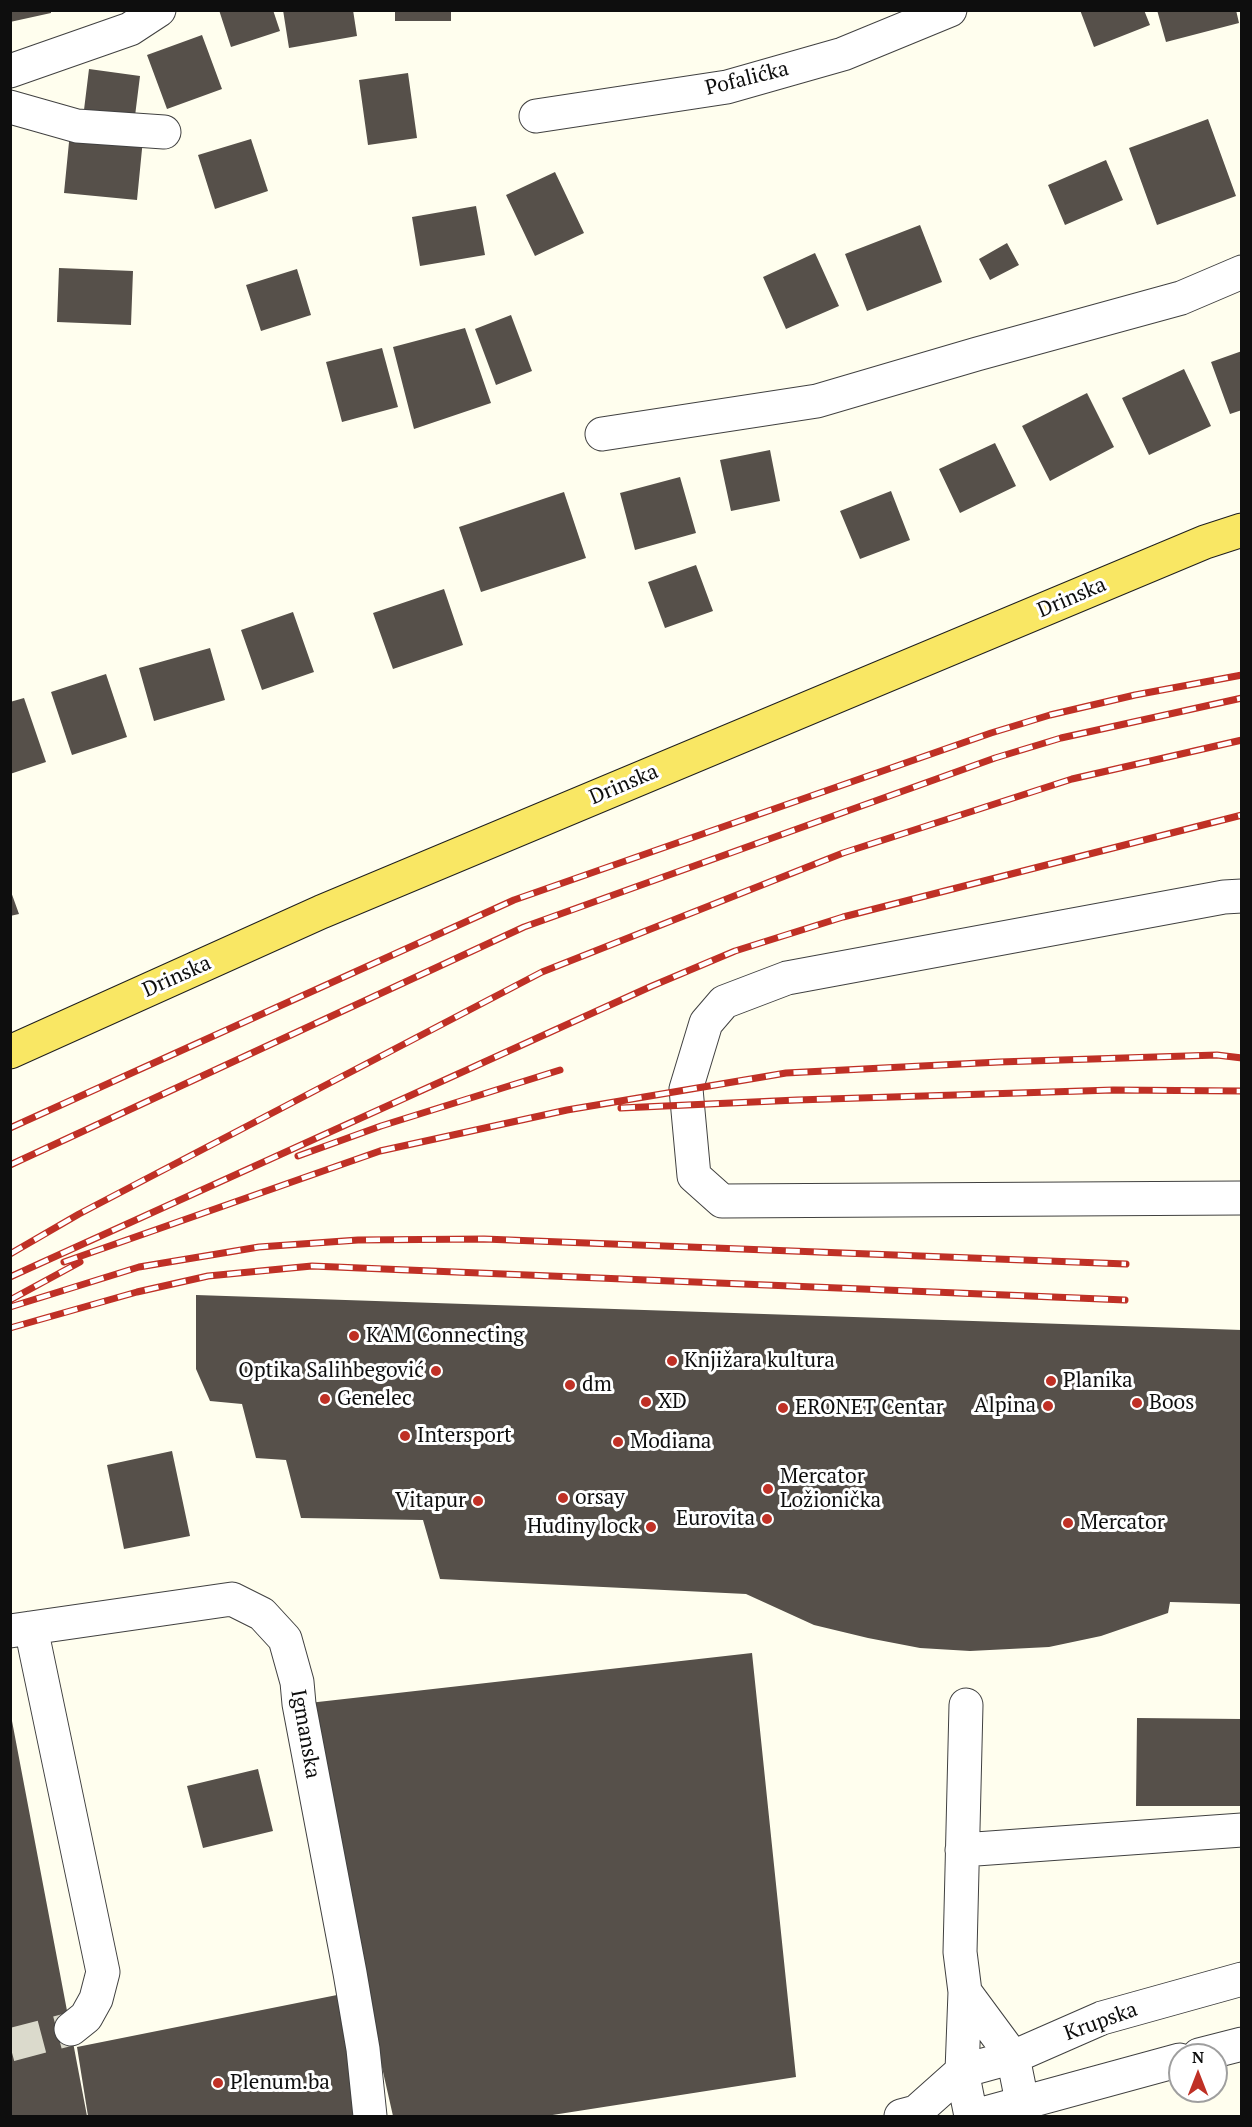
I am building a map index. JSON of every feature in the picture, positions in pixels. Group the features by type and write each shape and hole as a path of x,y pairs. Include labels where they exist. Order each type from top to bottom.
{"main road":[{"name":"Drinska","path":"10,1052 332,907 1205,542 1242,530"}],"street":[{"path":"10,71 130,29 159,10"},
{"name":"Pofalićka","path":"536,116 727,87 843,54 950,10"},
{"path":"10,107 76,126 165,132"},
{"path":"602,434 817,401 1180,298 1242,272"},
{"path":"1242,896 1224,897 787,978 724,1002 706,1023 686,1089 694,1176 722,1201 1242,1198"},
{"name":"Igmanska","path":"21,1629 232,1599 262,1614 285,1639 297,1682 299,1704 350,1973 363,2049 369,2116"},
{"path":"21,1629 103,1971 96,1999 86,2016 70,2029"},
{"path":"966,1705 960,1952 965,1992 962,2071 973,2116 1024,2111 1168,2064"},
{"path":"962,1850 1242,1830"},
{"name":"Krupska","path":"962,2071 1013,2057 1102,2018 1242,1979"},
{"path":"965,1992 1013,2057 1024,2111"},
{"path":"909,2114 962,2071"},
{"path":"909,2114 962,2116"}],"building":[{"path":"10,10 51,10 51,13 10,22"},
{"path":"219,10 273,10 280,31 231,47"},
{"path":"283,10 353,10 357,36 289,48"},
{"path":"395,10 451,10 451,21 395,21"},
{"path":"1080,10 1144,10 1150,25 1094,47"},
{"path":"1157,10 1236,10 1239,23 1166,42"},
{"path":"202,35 222,89 167,109 147,55"},
{"path":"89,69 140,76 134,124 83,118"},
{"path":"408,73 417,138 368,145 359,80"},
{"path":"1208,119 1236,196 1157,225 1129,148"},
{"path":"70,132 143,139 137,200 64,193"},
{"path":"251,139 268,191 215,209 198,155"},
{"path":"1106,160 1123,200 1065,225 1048,185"},
{"path":"555,172 584,233 535,256 506,195"},
{"path":"476,206 485,255 420,266 412,217"},
{"path":"920,225 942,282 867,311 845,254"},
{"path":"1007,243 1019,265 990,280 979,259"},
{"path":"815,253 839,306 786,329 763,277"},
{"path":"59,268 133,271 131,325 57,322"},
{"path":"297,269 311,315 261,331 246,285"},
{"path":"511,315 532,371 496,385 475,329"},
{"path":"465,328 491,403 414,429 393,347"},
{"path":"382,348 398,407 342,422 326,362"},
{"path":"1242,351 1242,410 1230,414 1211,362"},
{"path":"1184,369 1211,426 1149,455 1122,398"},
{"path":"1087,393 1114,447 1050,481 1022,426"},
{"path":"995,443 1016,486 960,513 939,469"},
{"path":"770,450 780,501 731,511 720,460"},
{"path":"680,477 696,533 635,550 620,493"},
{"path":"891,491 910,540 860,559 840,511"},
{"path":"564,492 586,558 481,592 459,527"},
{"path":"696,565 713,611 665,628 648,582"},
{"path":"444,589 463,645 393,669 373,613"},
{"path":"293,612 314,672 262,690 241,630"},
{"path":"210,648 225,700 154,721 139,668"},
{"path":"106,674 127,737 72,755 51,692"},
{"path":"24,698 46,762 10,774 10,702"},
{"path":"10,889 19,914 10,916"},
{"name":"Mercator Ložionička","path":"196,1295 1242,1330 1242,1604 1170,1602 1168,1613 1101,1636 1049,1647 970,1651 920,1648 814,1625 746,1594 440,1579 423,1520 301,1518 286,1460 256,1458 242,1404 210,1401 196,1369"},
{"path":"172,1451 190,1536 124,1549 107,1465"},
{"path":"752,1653 796,2077 546,2116 393,2116 300,1704"},
{"path":"1137,1718 1242,1719 1242,1806 1136,1806"},
{"path":"10,1721 12,1721 87,2116 10,2116"},
{"path":"258,1769 273,1831 203,1848 187,1786"},
{"path":"337,1995 361,2116 88,2116 77,2047"}],"tunnel":[{"path":"10,2045 71,2029"}],"railway":[{"path":"10,1128 514,900 991,733 1050,715 1135,695 1242,675"},
{"path":"10,1165 524,927 995,758 1061,738 1242,698"},
{"path":"10,1254 79,1214 542,972 843,853 1072,779 1242,740"},
{"path":"10,1277 652,986 735,951 843,917 1242,815"},
{"path":"64,1262 380,1151 567,1110 786,1073 999,1062 1217,1055 1242,1058"},
{"path":"298,1156 381,1126 560,1070"},
{"path":"621,1108 1113,1090 1242,1091"},
{"path":"10,1307 139,1267 259,1247 358,1240 484,1239 1126,1264"},
{"path":"10,1300 80,1262"},
{"path":"10,1328 137,1292 208,1276 312,1266 1125,1300"}],"place":[{"name":"KAM Connecting","path":"354,1336"},
{"name":"Knjižara kultura","path":"672,1361"},
{"name":"Optika Salihbegović","path":"436,1371"},
{"name":"Planika","path":"1051,1381"},
{"name":"dm","path":"570,1385"},
{"name":"Genelec","path":"325,1399"},
{"name":"XD","path":"646,1402"},
{"name":"Boos","path":"1137,1403"},
{"name":"Alpina","path":"1048,1406"},
{"name":"ERONET Centar","path":"783,1408"},
{"name":"Intersport","path":"405,1436"},
{"name":"Modiana","path":"618,1442"},
{"name":"Mercator Ložionička","path":"768,1489"},
{"name":"orsay","path":"563,1498"},
{"name":"Vitapur","path":"478,1501"},
{"name":"Eurovita","path":"767,1519"},
{"name":"Mercator","path":"1068,1523"},
{"name":"Hudiny lock","path":"651,1527"},
{"name":"Plenum.ba","path":"218,2083"}]}
